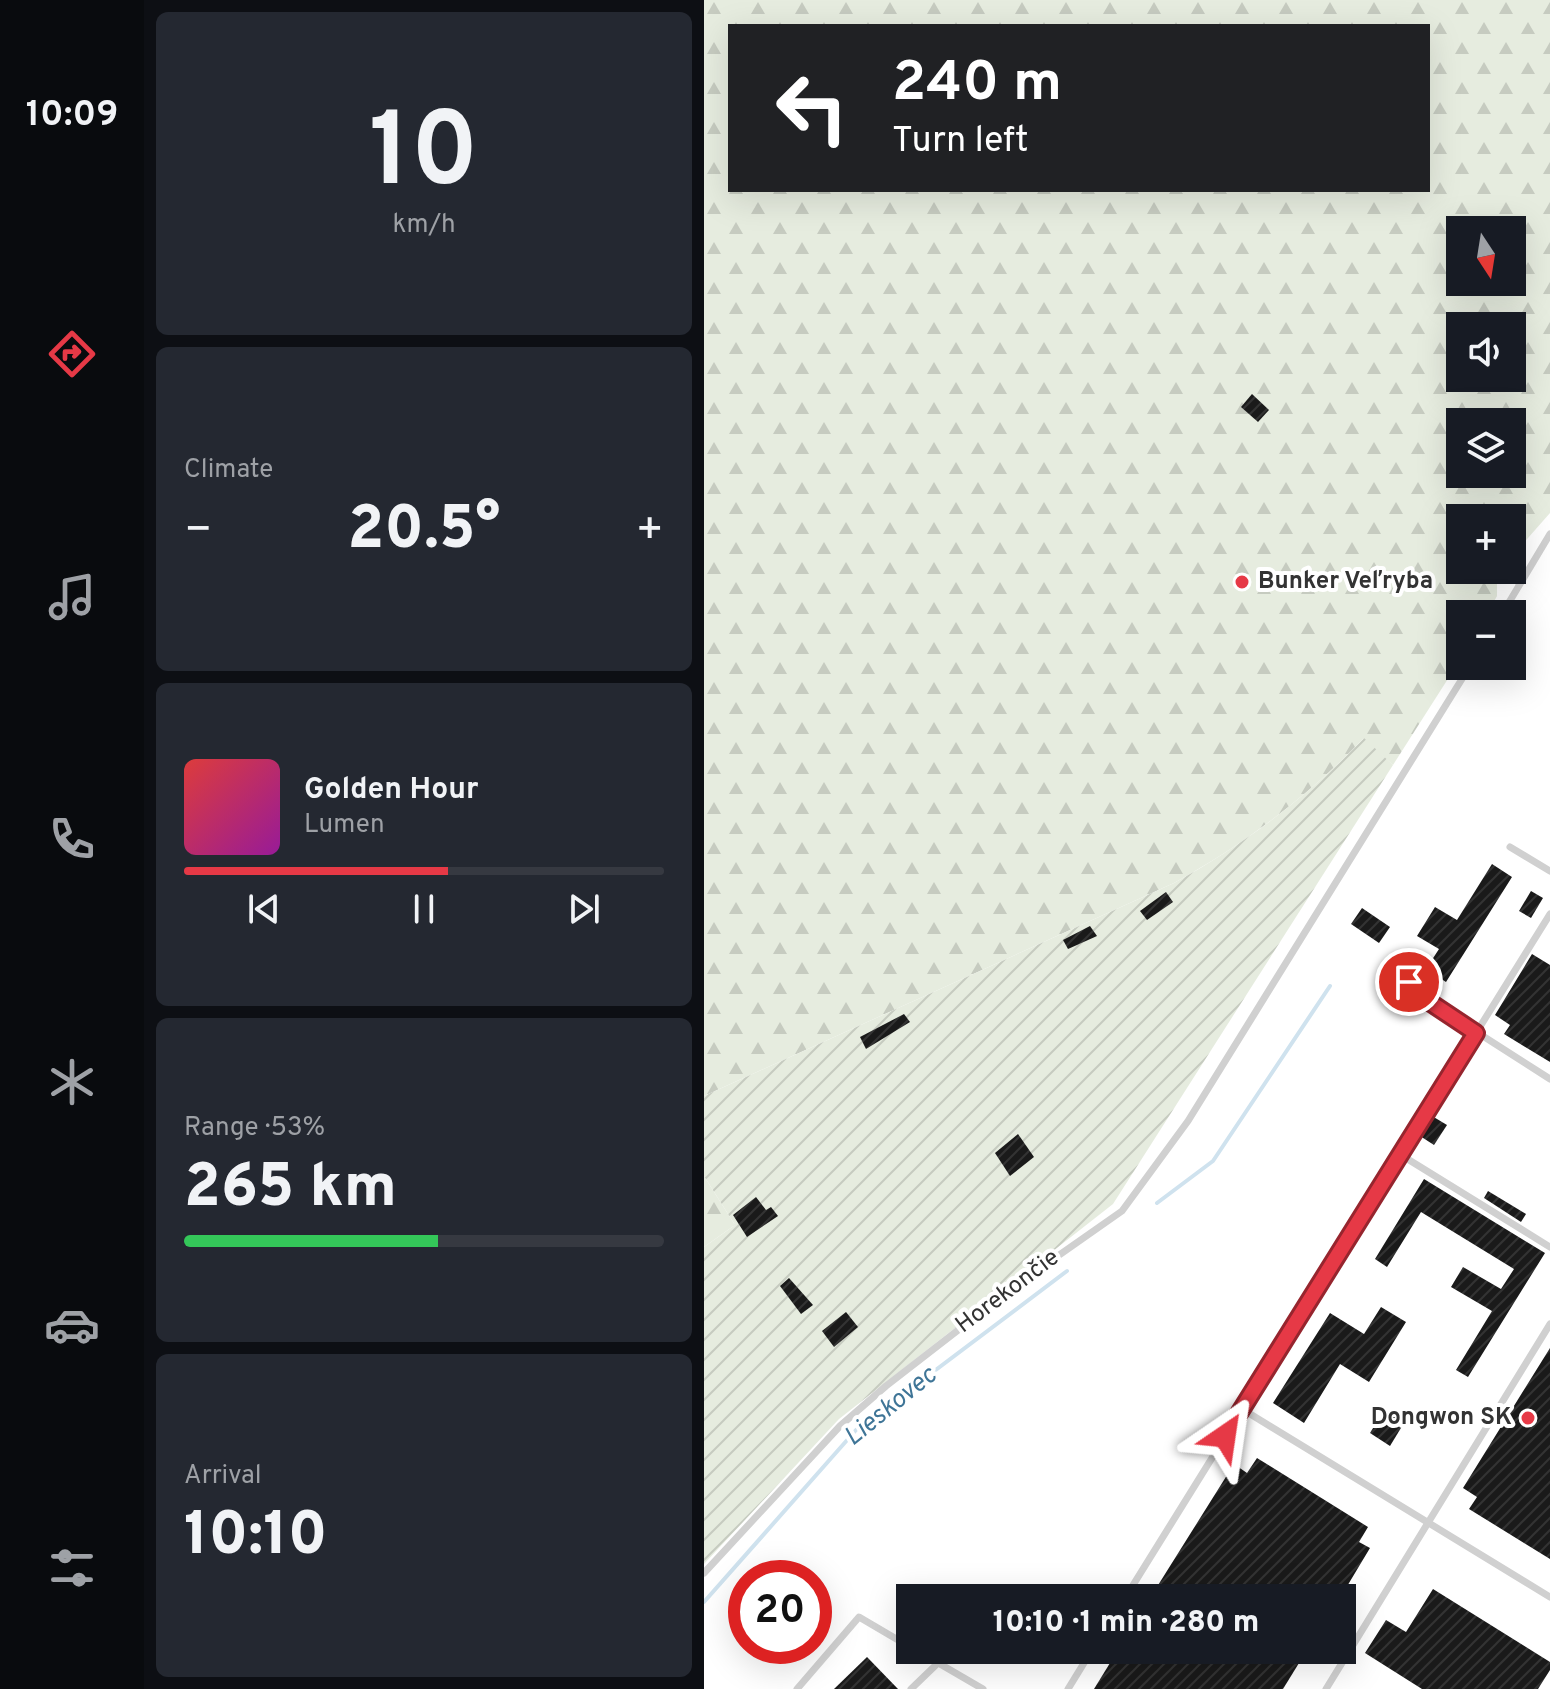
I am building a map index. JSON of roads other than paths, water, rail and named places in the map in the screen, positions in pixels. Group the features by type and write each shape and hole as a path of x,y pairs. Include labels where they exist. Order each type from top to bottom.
{"lane":[{"path":"1526,573 1550,534"},
{"name":"Horekončie","path":"704,1573 840,1426 999,1298 1122,1211 1188,1121 1461,680"},
{"path":"1510,847 1550,871"},
{"path":"1134,1584 1550,914"},
{"path":"1409,982 1425,999 1550,1079"},
{"path":"1401,1155 1550,1247"},
{"path":"1326,1689 1550,1324"},
{"path":"1242,1409 1550,1597"},
{"path":"797,1689 859,1617 896,1639"},
{"path":"911,1689 937,1664"},
{"path":"940,1664 983,1689"},
{"path":"1068,1689 1083,1664"}],"waterway":[{"name":"Lieskovec","path":"1157,1203 1213,1161 1330,986"},
{"name":"Lieskovec","path":"704,1602 856,1430 1067,1271"}],"place":[{"name":"Bunker Veľryba","path":"1242,582"},
{"name":"Dongwon SK","path":"1528,1418"}]}
